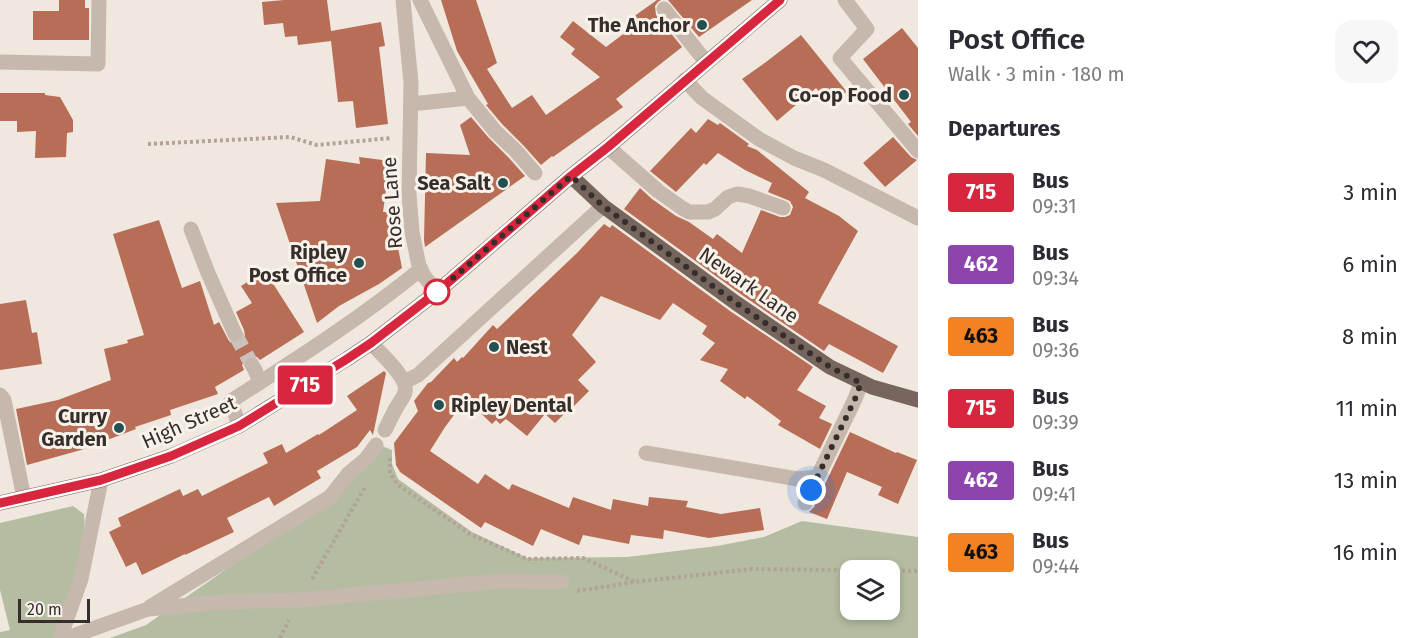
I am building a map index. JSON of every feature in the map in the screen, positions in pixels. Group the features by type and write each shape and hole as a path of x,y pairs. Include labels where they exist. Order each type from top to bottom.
{"main road":[{"name":"High Street","path":"0,503 101,480 171,456 239,426 371,343 437,292 780,0"},
{"name":"Newark Lane","path":"571,176 603,206 830,367 861,383 918,400"}],"street":[{"path":"0,62 98,64 99,0"},
{"name":"Rose Lane","path":"403,0 411,83 409,194 412,232 421,269 437,292"},
{"path":"420,0 468,98 495,131 535,173"},
{"path":"845,0 867,28 840,58 918,152"},
{"path":"664,9 706,62"},
{"path":"685,80 702,98 759,139 918,218"},
{"path":"411,104 468,98"},
{"path":"608,147 658,191 689,212 708,212 728,197 737,194 783,208"},
{"path":"404,382 418,375 603,206"},
{"path":"191,230 235,334"},
{"path":"239,426 231,401 334,334 421,269"},
{"path":"371,343 404,382 405,393 385,430"},
{"path":"252,365 260,382"},
{"path":"805,503 861,383"},
{"path":"0,395 4,400 24,498"},
{"path":"67,638 148,609 330,497 348,474 383,446"},
{"path":"646,453 798,479 817,477"},
{"path":"60,638 81,579 101,480"},
{"path":"148,609 223,602 300,600 501,581 562,582"}],"path":[{"path":"148,144 290,137 316,145 410,136"},
{"path":"383,446 390,473 398,485 470,534 527,559 583,558 635,582"},
{"path":"280,638 369,480"},
{"path":"562,582 572,592 635,582 752,569 840,570"},
{"path":"900,570 918,571"}],"green space":[{"path":"382,446 392,450 392,464 398,479 472,532 527,558 627,557 717,546 764,537 802,521 918,537 918,638 110,638 146,625 350,483"},
{"path":"73,506 84,514 83,546 71,593 54,638 0,638 0,632 10,630 0,590 0,523"}],"building":[{"path":"59,0 85,0 85,8 89,8 89,40 33,40 33,11 59,11"},
{"path":"327,0 331,31 381,22 385,46 379,47 388,124 356,128 353,101 338,102 331,41 298,45 297,36 285,37 283,23 264,25 262,2"},
{"path":"441,0 476,0 497,63 487,69 512,108 532,95 546,115 600,77 571,54 575,49 560,37 573,21 606,47 638,23 633,17 657,0 661,0 655,6 656,15 682,47 616,99 623,107 541,165 486,105 488,104 457,51"},
{"name":"The Anchor","path":"668,0 752,0 699,37"},
{"name":"Co-op Food","path":"902,28 918,48 918,136 908,124 911,122 863,59"},
{"path":"801,35 847,92 830,105 816,88 777,121 742,79"},
{"path":"0,93 45,93 45,95 60,97 73,120 73,132 67,133 66,157 35,158 36,131 17,132 17,121 0,121"},
{"path":"471,117 525,176 425,247 426,153 470,155 460,125"},
{"path":"708,119 718,125 720,123 809,192 805,198 839,216 858,231 818,303 898,346 883,373 829,344 824,351 742,295 624,209 640,188 676,216 713,239 717,234 742,253 761,210 780,217 790,215 793,207 790,201 768,192 772,183 718,153 706,165 704,163 676,192 650,171 691,128 696,133"},
{"path":"893,137 911,157 917,160 885,187 863,163"},
{"path":"359,157 390,161 383,212 391,212 402,268 379,284 339,306 317,323 276,203 320,201 326,159 360,164"},
{"path":"159,220 182,288 200,281 214,325 219,322 229,341 233,344 238,343 245,336 236,312 252,303 241,286 265,271 304,332 260,360 252,355 247,357 242,365 244,370 215,387 218,394 170,410 171,415 135,427 136,429 81,450 27,465 16,409 58,400 111,380 104,349 128,343 127,340 144,335 113,234"},
{"path":"604,224 610,228 612,225 730,311 813,367 797,390 826,406 819,418 832,424 820,449 778,425 781,421 747,396 745,399 720,381 728,369 700,360 715,343 702,334 707,326 673,303 660,320 601,296 572,335 596,362 578,380 589,391 569,411 555,423 545,414 527,436 506,419 500,424 496,420 492,424 466,399 430,451 478,484 485,474 509,490 512,484 569,508 573,497 611,510 613,499 648,506 649,497 688,501 686,507 721,514 760,508 764,530 709,538 664,530 663,539 631,535 629,544 583,535 579,545 541,529 533,546 485,522 481,528 400,472 396,465 394,443 418,411 414,401 428,383 454,358 457,362 463,358 493,325 497,329"},
{"path":"26,300 32,333 37,332 42,364 0,370 0,304"},
{"path":"384,371 386,373 373,435 370,430 357,447 317,471 321,478 274,506 269,497 227,518 234,532 142,575 136,562 126,567 109,532 121,526 118,518 180,489 183,496 198,489 202,496 268,463 263,453 282,444 286,453 319,435 357,410 347,396"},
{"path":"850,432 917,460 898,504 878,495 882,487 847,472 827,519 809,512 814,507"}],"tunnel":[{"path":"235,334 252,365"}],"bus line":[{"name":"715","path":"0,503 101,480 171,456 239,426 347,359 437,292 780,0"}],"place":[{"name":"The Anchor","path":"702,25"},
{"name":"Co-op Food","path":"904,95"},
{"name":"Sea Salt","path":"503,183"},
{"name":"Ripley Post Office","path":"359,263"},
{"name":"Nest","path":"494,347"},
{"name":"Ripley Dental","path":"439,405"},
{"name":"Curry Garden","path":"119,428"}],"route":[{"path":"437,292 571,176 603,206 736,303 830,367 861,383 811,490"}]}
